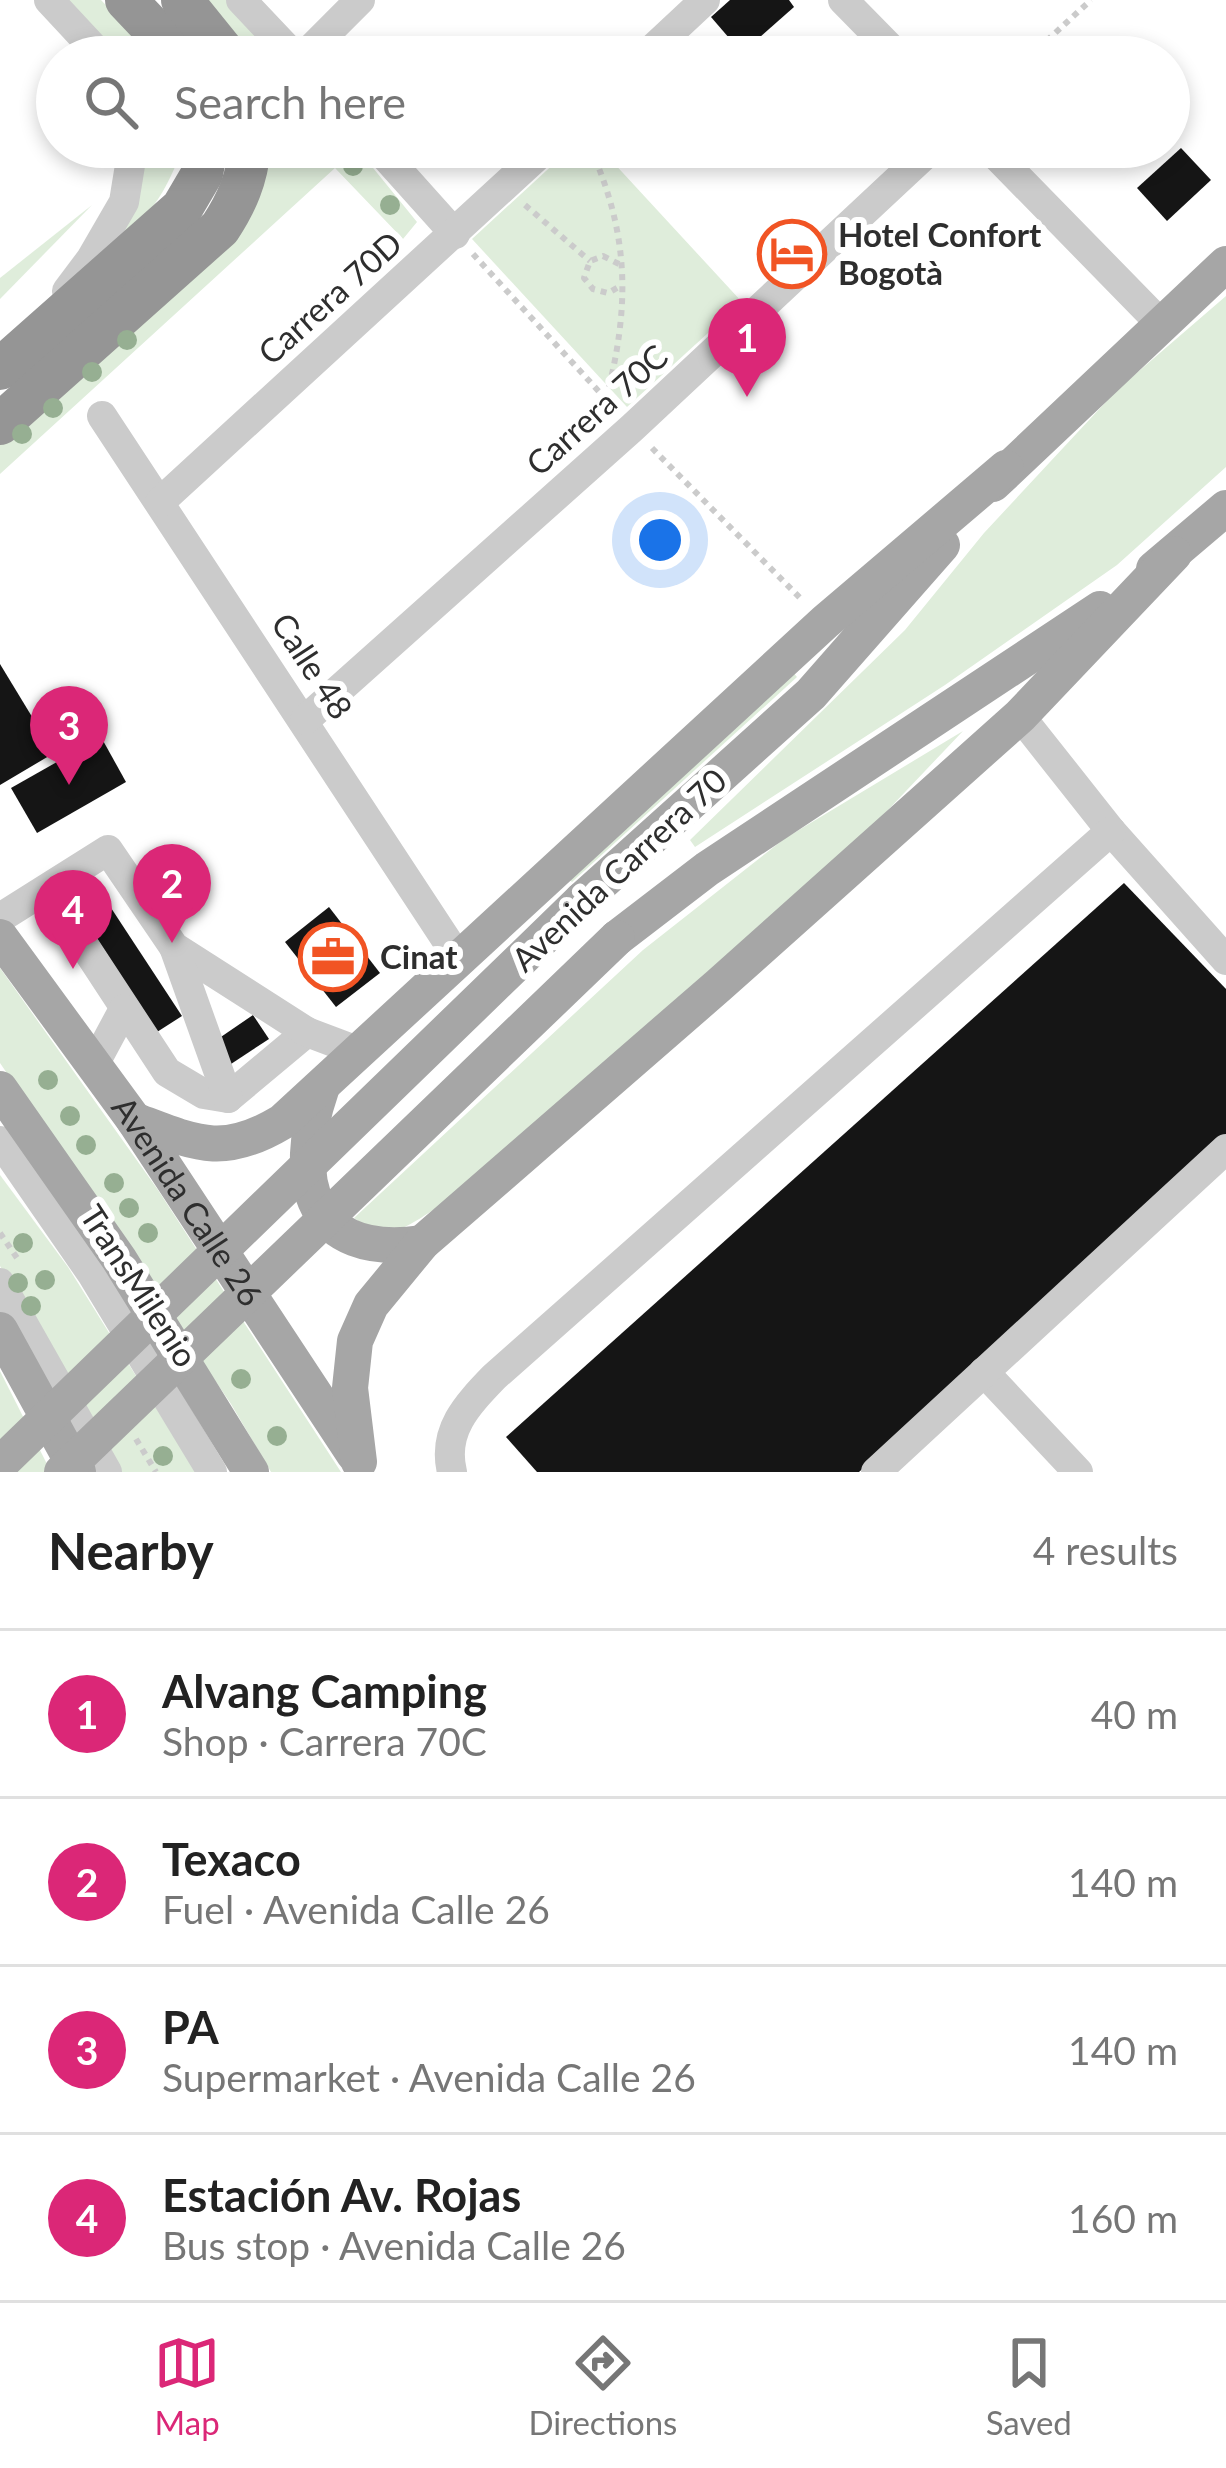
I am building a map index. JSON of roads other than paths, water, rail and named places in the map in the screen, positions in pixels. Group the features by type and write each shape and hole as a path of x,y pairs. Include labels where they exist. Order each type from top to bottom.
{"highway":[{"path":"126,0 160,36"},
{"path":"182,0 211,36"},
{"path":"9,362 182,208 203,168"},
{"path":"0,424 220,228 238,200 245,168"}],"main road":[{"name":"Avenida Carrera 70","path":"0,1464 582,900 811,694 879,621 1006,468 1226,264"},
{"path":"134,1120 188,1139 224,1145 250,1141 282,1122 825,622 1006,468"},
{"name":"Avenida Carrera 70","path":"62,1472 617,938 707,868 1022,664 1174,554 1226,508"},
{"path":"362,1467 350,1388 356,1341 371,1305 422,1243 1020,716 1174,554"},
{"name":"Avenida Calle 26","path":"0,937 134,1120 362,1467"},
{"path":"322,1087 308,1130 305,1158 308,1191 327,1221 360,1240 390,1247 422,1243"},
{"path":"0,1089 119,1259 251,1472"},
{"path":"0,1330 78,1472"}],"street":[{"path":"49,0 82,36"},
{"path":"241,0 278,36"},
{"path":"321,36 360,0"},
{"path":"666,36 705,0"},
{"path":"843,0 878,36"},
{"path":"9,362 92,259 124,202 130,168"},
{"path":"395,168 454,234"},
{"name":"Carrera 70D","path":"160,502 525,168"},
{"name":"Carrera 70C","path":"305,720 632,428 911,168"},
{"path":"1009,168 1160,323"},
{"name":"Calle 48","path":"103,416 459,958"},
{"path":"1020,716 1111,831 1226,960"},
{"path":"452,1472 447,1453 460,1412 494,1377 1111,831"},
{"path":"0,918 108,850 174,946 228,1098"},
{"path":"46,890 167,1072 204,1094 228,1098 308,1032"},
{"path":"174,946 308,1032 360,1052"},
{"path":"95,1064 124,1009"},
{"name":"TransMilenio","path":"0,1141 92,1274 212,1472"},
{"path":"876,1472 1226,1148"},
{"path":"0,1283 107,1472"},
{"path":"984,1372 1078,1472"}],"place":[{"name":"Hotel Confort Bogotà","path":"792,254"},
{"name":"Alvang Camping","path":"747,397"},
{"name":"PA","path":"69,785"},
{"name":"Texaco","path":"172,943"},
{"name":"Cinat","path":"333,957"},
{"name":"Estación Av. Rojas","path":"73,969"}]}
